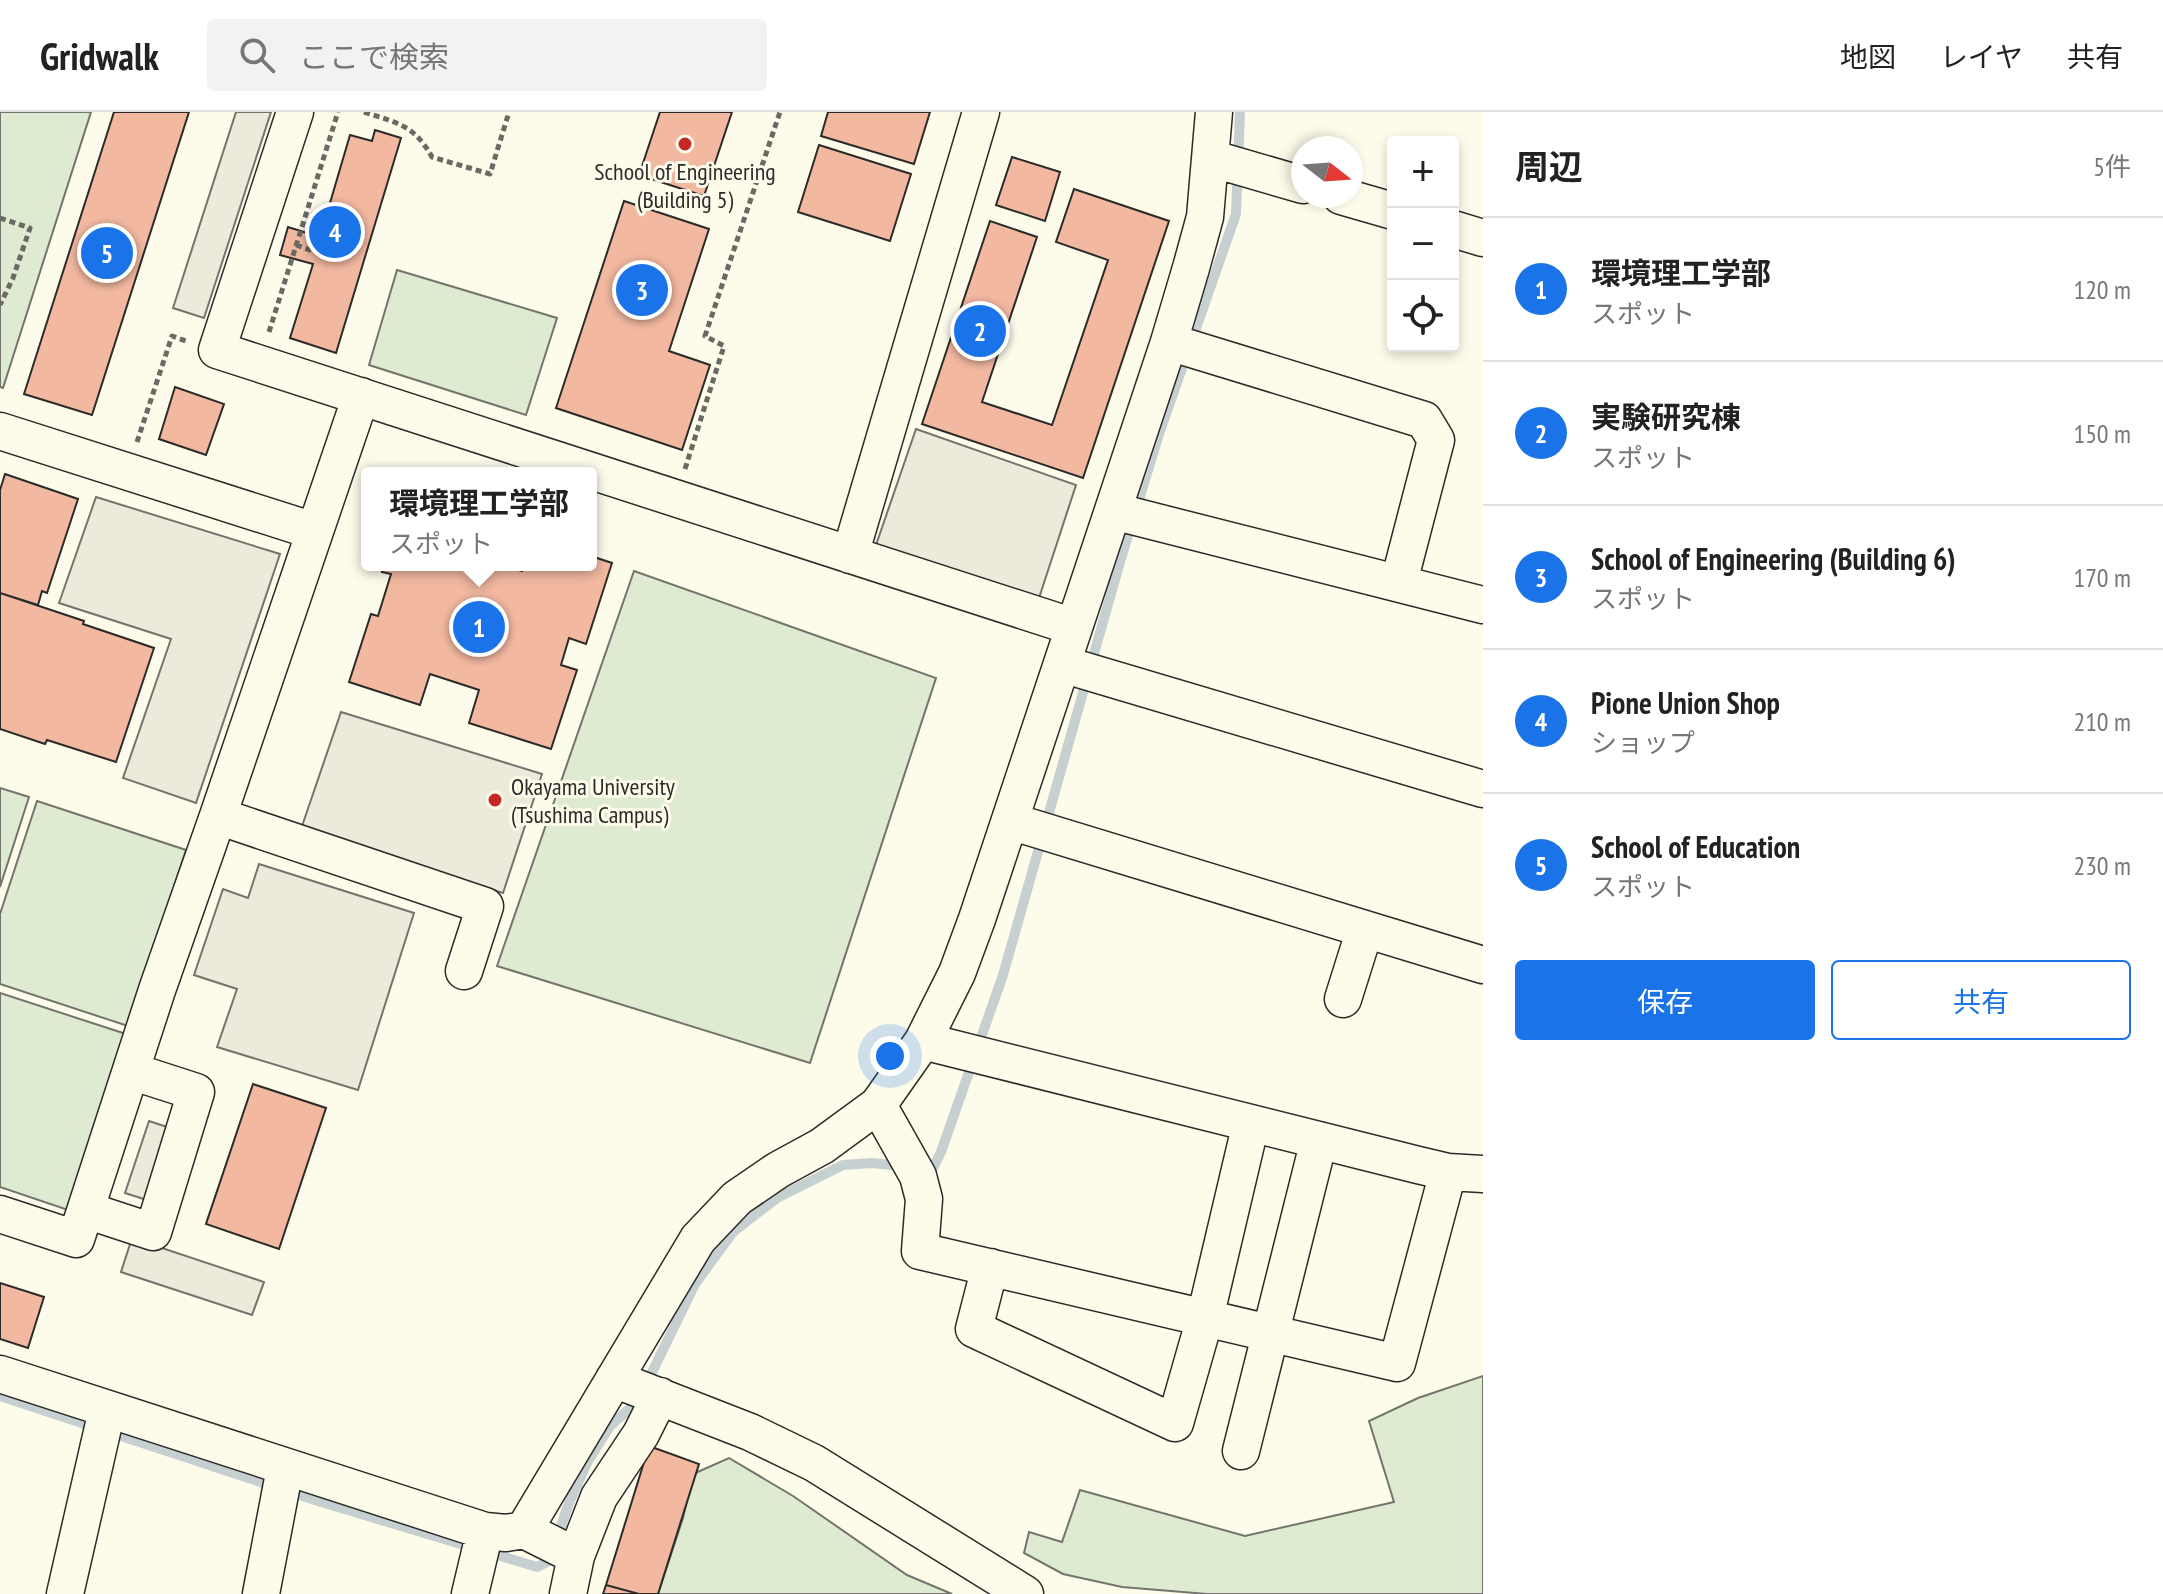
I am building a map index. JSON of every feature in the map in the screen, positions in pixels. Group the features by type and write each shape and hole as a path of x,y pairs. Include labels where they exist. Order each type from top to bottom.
{"street":[{"path":"295,112 217,350 580,467"},
{"path":"850,555 981,112"},
{"path":"568,1594 553,1544 641,1389 698,1239 737,1198 778,1170 822,1146 878,1105 923,1041 1032,828 1080,669 1074,627 1127,514 1183,346 1205,217 1228,163 1214,112"},
{"path":"1228,163 1291,181"},
{"path":"1363,202 1387,209"},
{"path":"1459,231 1483,238"},
{"path":"1183,346 1424,420 1436,440 1399,582"},
{"path":"0,1214 76,1239 361,396"},
{"path":"0,431 314,531"},
{"path":"597,473 1074,627"},
{"path":"1127,514 1399,582 1481,594"},
{"path":"1080,669 1483,789"},
{"path":"218,816 485,906 464,971"},
{"path":"1032,828 1483,965"},
{"path":"1343,999 1365,929"},
{"path":"878,1105 913,1167 924,1199 920,1251 1397,1363 1465,1173 1319,1140 923,1041"},
{"path":"86,1210 153,1232 196,1092 131,1071"},
{"path":"990,1267 974,1329 1175,1423 1205,1318 1251,1123"},
{"path":"1241,1451 1319,1140"},
{"path":"0,1374 104,1424 282,1484 481,1545 506,1533 553,1544"},
{"path":"553,1544 599,1497 641,1434 641,1389"},
{"path":"641,1389 750,1432 814,1463 1025,1594"},
{"path":"65,1594 104,1424"},
{"path":"261,1594 282,1484"},
{"path":"470,1594 481,1545"}],"path":[{"path":"259,363 338,112"},
{"path":"364,112 403,124 421,137 432,157 490,174 509,112"},
{"path":"675,498 724,346 705,336 780,112"},
{"path":"0,218 30,228 0,305"},
{"path":"296,245 316,252"},
{"path":"126,471 172,336 217,350"}],"green space":[{"path":"0,112 91,112 3,388 0,387"},
{"path":"397,270 557,318 526,415 369,365"},
{"path":"634,571 936,678 810,1063 497,966"},
{"path":"0,788 29,797 0,887"},
{"path":"37,801 186,850 128,1026 0,984 0,914"},
{"path":"0,993 126,1034 68,1210 0,1187"},
{"path":"1483,1376 1483,1594 1207,1594 1122,1587 1063,1574 1024,1553 1029,1532 1062,1542 1080,1490 1245,1536 1394,1502 1369,1421 1418,1398"},
{"path":"729,1458 793,1496 907,1575 952,1594 658,1594 683,1518 693,1474"}],"shaded area":[{"path":"236,112 271,112 204,318 173,308"},
{"path":"916,429 1076,485 1039,598 876,545"},
{"path":"96,497 280,554 196,803 123,778 171,639 59,603"},
{"path":"341,712 542,774 503,893 301,829"},
{"path":"259,864 414,913 358,1090 217,1047 237,989 194,975 223,889 248,898"},
{"path":"149,1121 176,1130 153,1202 125,1193"},
{"path":"132,1238 264,1282 252,1315 121,1272"}],"building":[{"path":"114,112 189,112 92,415 24,394"},
{"name":"School of Engineering (Building 5)","path":"660,112 732,112 704,196 639,175"},
{"path":"828,112 930,112 914,164 821,136"},
{"path":"375,130 401,138 336,353 290,338 313,264 280,255 288,227 320,237 350,135 372,141"},
{"path":"819,145 911,174 890,241 798,212"},
{"path":"1012,157 1060,172 1045,221 996,205"},
{"path":"1074,189 1169,221 1083,478 922,424 990,221 1037,237 982,402 1052,425 1108,260 1056,242"},
{"path":"624,201 709,229 669,351 710,365 682,450 556,408"},
{"path":"175,387 224,404 206,455 159,439"},
{"path":"5,474 78,499 47,593 42,591 38,605 0,593 0,490"},
{"path":"597,558 612,563 586,644 569,638 561,665 577,670 551,749 469,723 479,690 430,674 420,705 349,682 371,614 378,616 391,574 382,572 597,571"},
{"path":"0,593 154,648 116,762 0,729"},
{"path":"253,1084 326,1108 279,1249 206,1224"},
{"path":"0,1283 44,1297 28,1348 0,1339"},
{"path":"649,1446 699,1464 658,1594 639,1594 606,1585"},
{"path":"606,1585 639,1594 603,1594"}],"waterway":[{"path":"926,1169 932,1170 941,1152 1003,975 1159,434 1236,214 1240,112"},
{"path":"0,1396 318,1501 537,1567 549,1561 569,1503 588,1461 610,1426 638,1401 695,1284 733,1232 777,1198 843,1165 872,1163 902,1166"}],"place":[{"name":"School of Engineering (Building 5)","path":"685,144"},
{"name":"Pione Union Shop","path":"335,232"},
{"name":"School of Education","path":"107,253"},
{"name":"School of Engineering (Building 6)","path":"642,290"},
{"name":"実験研究棟","path":"980,331"},
{"name":"環境理工学部","path":"479,627"},
{"name":"Okayama University (Tsushima Campus)","path":"495,800"}]}
